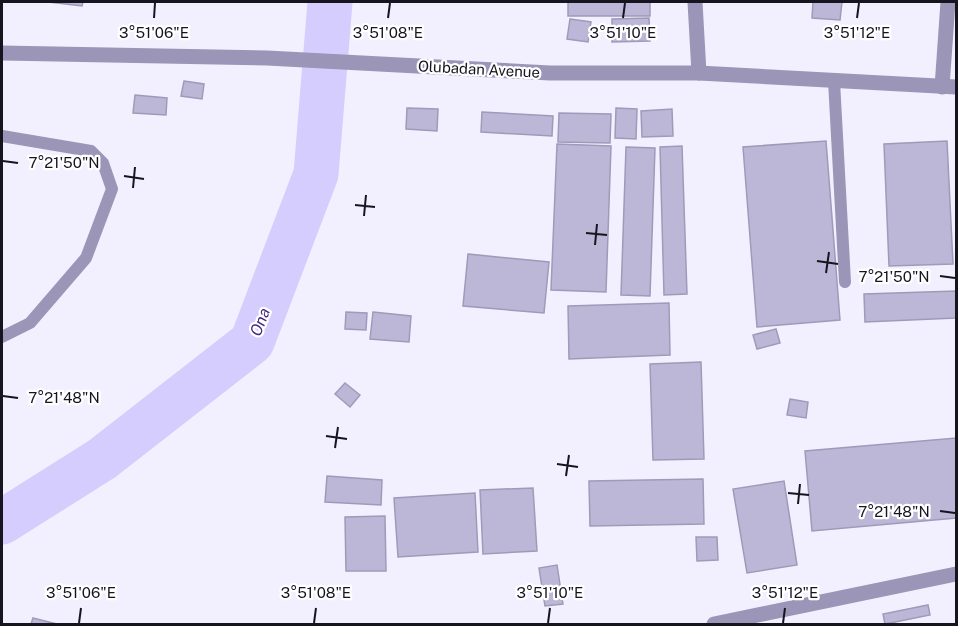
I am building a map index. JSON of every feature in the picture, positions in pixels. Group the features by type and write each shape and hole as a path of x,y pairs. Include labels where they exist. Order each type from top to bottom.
{"street":[{"path":"695,2 699,73"},
{"path":"948,2 949,87"},
{"name":"Olubadan Avenue","path":"2,53 353,61 449,69 550,73 699,73 949,87"},
{"path":"714,624 957,574"}],"lane":[{"path":"834,81 845,282"},
{"path":"2,136 91,151 104,163 112,189 86,258 30,323 2,337"}],"building":[{"path":"48,2 83,2 82,6"},
{"path":"568,2 650,2 650,16 568,16"},
{"path":"813,2 842,2 840,20 812,18"},
{"path":"649,18 650,41 612,42 612,19"},
{"path":"570,19 591,22 588,42 567,39"},
{"path":"184,81 204,84 202,99 181,96"},
{"path":"135,95 167,98 166,115 133,113"},
{"path":"407,108 438,109 437,131 406,129"},
{"path":"616,108 637,109 636,139 615,138"},
{"path":"672,109 673,136 642,137 641,111"},
{"path":"482,112 553,116 552,136 481,132"},
{"path":"559,113 611,114 610,143 558,142"},
{"path":"826,141 840,320 757,327 743,147"},
{"path":"947,141 953,264 889,266 884,144"},
{"path":"557,144 611,146 606,292 551,290"},
{"path":"682,146 687,294 664,295 660,147"},
{"path":"626,147 655,148 650,296 621,295"},
{"path":"468,254 549,262 544,313 463,306"},
{"path":"956,291 956,318 865,322 864,294"},
{"path":"669,303 670,355 569,359 568,306"},
{"path":"346,312 367,313 366,330 345,329"},
{"path":"373,312 411,316 409,342 370,339"},
{"path":"776,329 780,343 757,349 753,335"},
{"path":"701,362 704,459 653,460 650,364"},
{"path":"345,383 360,395 350,407 335,394"},
{"path":"790,399 808,402 806,418 787,415"},
{"path":"956,438 956,518 812,531 805,451"},
{"path":"327,476 382,480 381,505 325,502"},
{"path":"703,479 704,524 590,526 589,481"},
{"path":"784,481 797,565 747,573 733,489"},
{"path":"533,488 537,551 483,554 480,490"},
{"path":"475,493 478,552 398,557 394,498"},
{"path":"385,516 386,571 346,571 345,517"},
{"path":"696,537 717,537 718,560 697,561"},
{"path":"557,565 563,604 545,606 539,568"},
{"path":"928,605 930,615 885,624 883,614"},
{"path":"33,618 57,624 31,624"}],"waterway":[{"name":"Ona","path":"2,522 102,459 252,342 316,174 330,2"}]}
